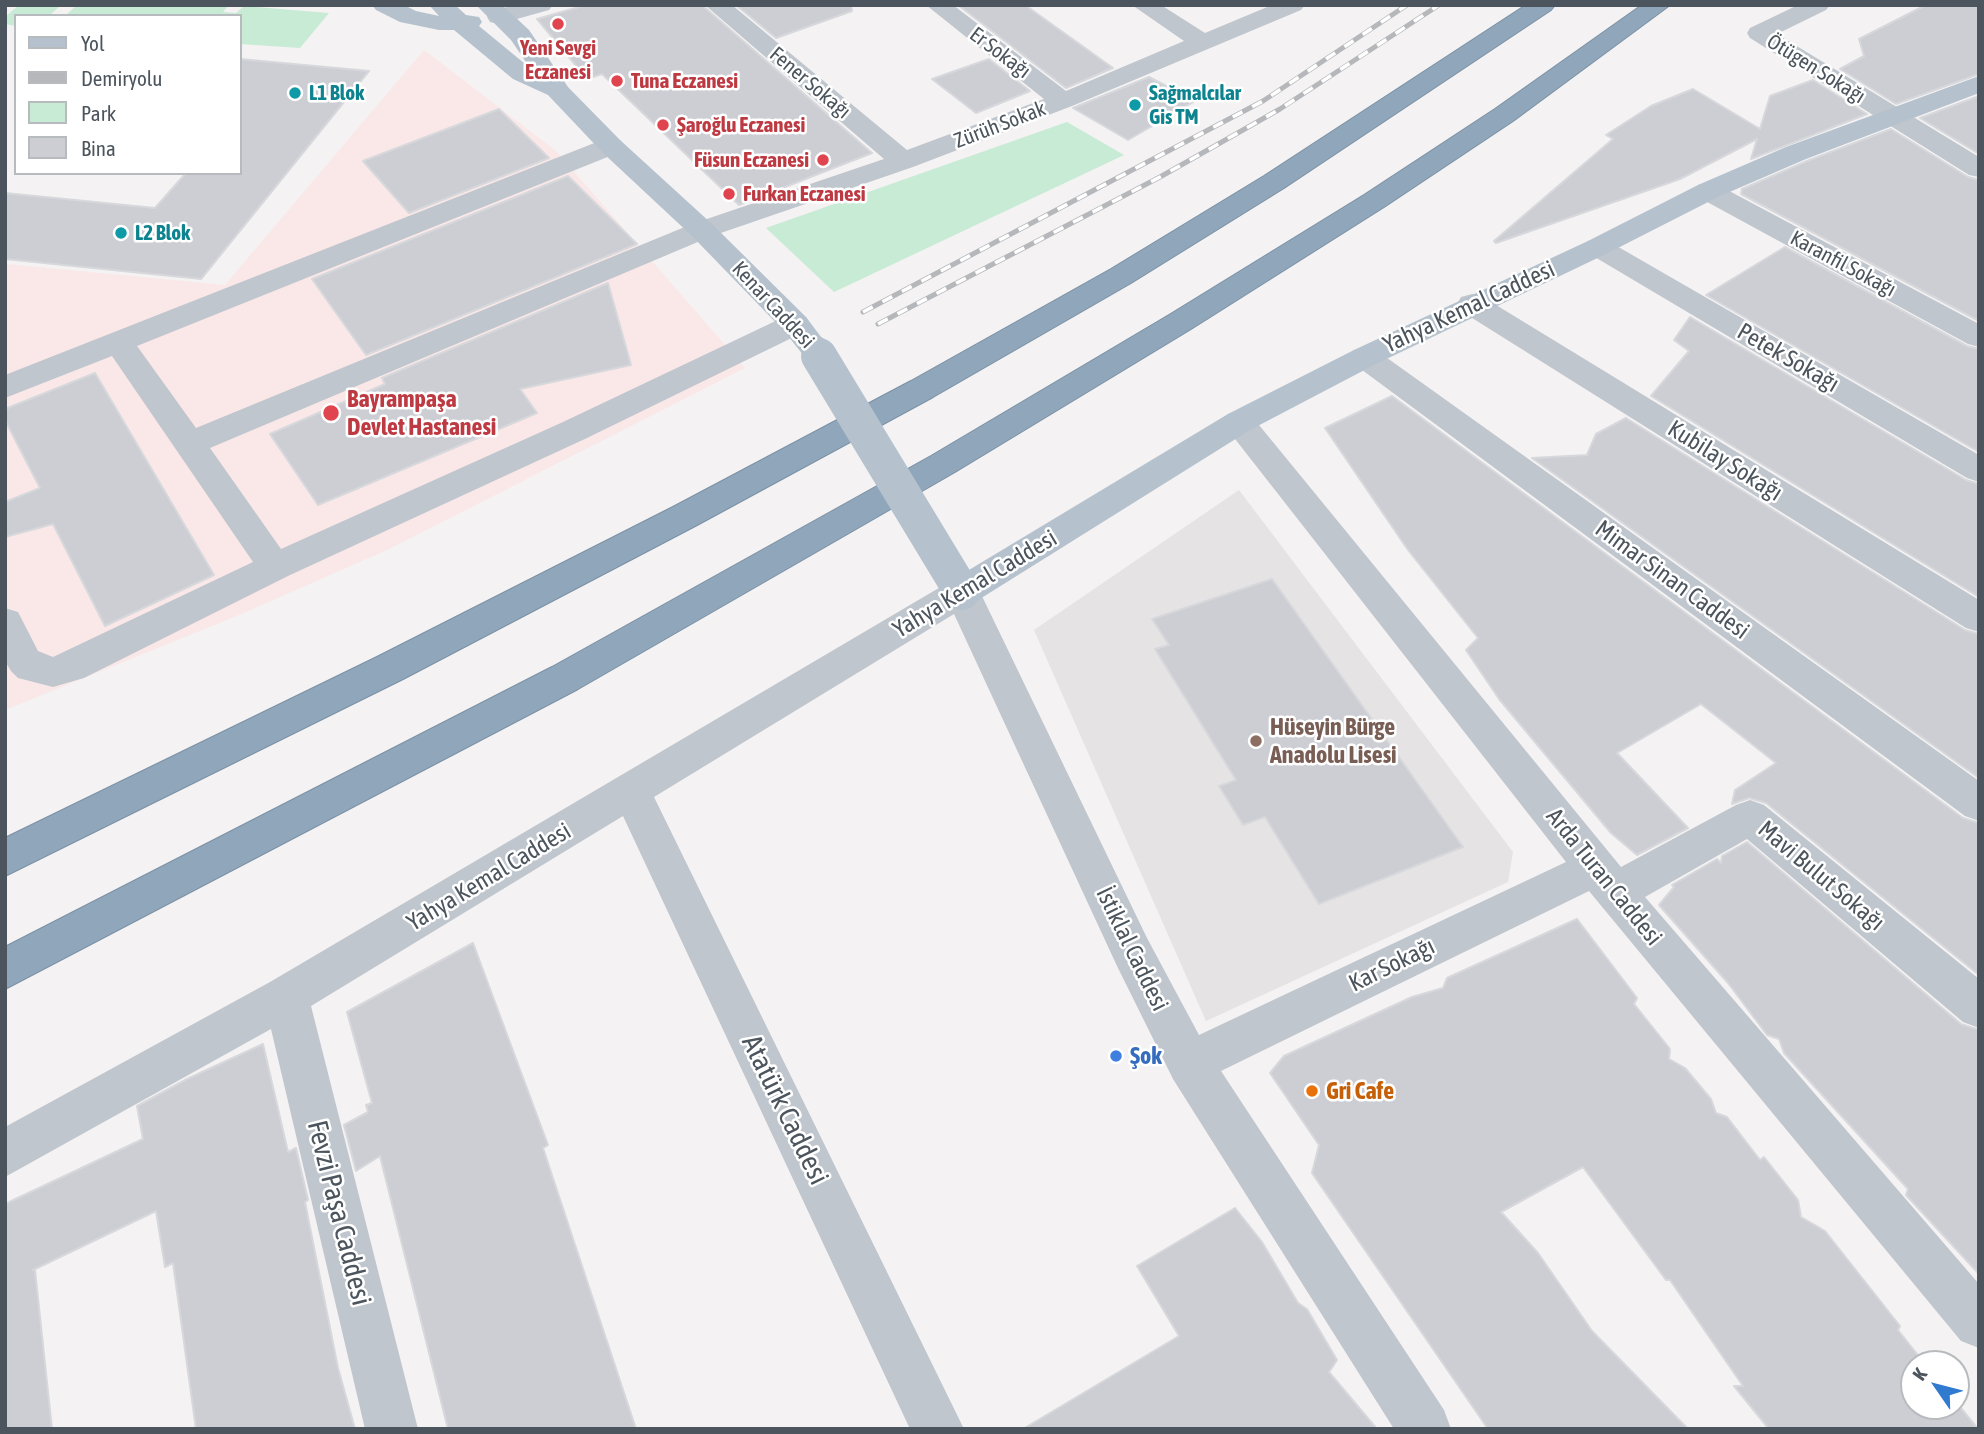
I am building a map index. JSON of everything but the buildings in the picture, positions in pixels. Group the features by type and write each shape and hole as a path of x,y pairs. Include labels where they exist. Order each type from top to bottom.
{"highway":[{"path":"5,858 390,668 673,523 922,389 1121,276 1274,182 1543,5"},
{"path":"5,969 565,678 920,477 1180,322 1374,201 1504,115 1658,5"}],"main road":[{"path":"384,5 409,17 461,24 491,9"},
{"name":"Kenar Caddesi","path":"441,5 522,74 559,92"},
{"name":"Kenar Caddesi","path":"491,9 520,35 559,92 611,146 702,230 805,336 962,592"},
{"name":"Yahya Kemal Caddesi","path":"962,592 1239,422 1365,357 1472,304 1598,247 1707,191 1796,153 1979,84"}],"street":[{"path":"491,9 541,5"},
{"name":"Fener Sokağı","path":"717,5 903,161"},
{"name":"Er Sokağı","path":"937,5 1063,101"},
{"path":"1144,5 1202,42"},
{"name":"Zürüh Sokak","path":"189,444 702,230 903,161 1063,101 1293,5"},
{"name":"Ötügen Sokağı","path":"1818,5 1759,33 1892,117"},
{"path":"1892,117 1979,169"},
{"path":"5,387 611,146"},
{"name":"Karanfil Sokağı","path":"1707,191 1979,337"},
{"name":"Petek Sokağı","path":"1598,247 1979,470"},
{"name":"Kubilay Sokağı","path":"1472,304 1979,618"},
{"path":"5,622 24,662 39,671 62,670 275,567 575,430 805,336"},
{"path":"118,341 275,567"},
{"name":"Mimar Sinan Caddesi","path":"1365,357 1979,804"},
{"name":"Arda Turan Caddesi","path":"1239,422 1605,880 1979,1323"},
{"name":"Yahya Kemal Caddesi","path":"5,1153 286,997 962,592"},
{"name":"İstiklal Caddesi","path":"962,592 1132,951 1189,1063 1425,1429"},
{"name":"Atatürk Caddesi","path":"632,792 938,1429"},
{"name":"Mavi Bulut Sokağı","path":"1605,880 1749,817 1979,1007"},
{"name":"Kar Sokağı","path":"1189,1063 1605,880"},
{"name":"Fevzi Paşa Caddesi","path":"286,997 392,1429"}],"shaded area":[{"name":"Bayrampaşa Devlet Hastanesi","path":"424,50 556,151 745,368 387,550 239,615 5,710 5,264 225,285"},
{"name":"Hüseyin Bürge Anadolu Lisesi","path":"1239,490 1513,852 1508,882 1206,1021 1034,630"}],"green space":[{"path":"19,5 61,5 51,14 14,14 14,26 5,24 5,17"},
{"path":"77,5 229,5 223,12 236,13 244,6 329,13 300,48 242,44 242,14 67,14"},
{"path":"1067,122 1124,155 834,292 766,228"}],"railway":[{"path":"863,312 1263,101 1407,5"},
{"path":"878,324 1160,177 1280,109 1439,5"}],"place":[{"name":"Yeni Sevgi Eczanesi","path":"558,24"},
{"name":"Tuna Eczanesi","path":"617,81"},
{"name":"L1 Blok","path":"295,93"},
{"name":"Sağmalcılar Gis TM","path":"1135,105"},
{"name":"Şaroğlu Eczanesi","path":"663,125"},
{"name":"Füsun Eczanesi","path":"823,160"},
{"name":"Furkan Eczanesi","path":"729,194"},
{"name":"L2 Blok","path":"121,233"},
{"name":"Bayrampaşa Devlet Hastanesi","path":"331,413"},
{"name":"Hüseyin Bürge Anadolu Lisesi","path":"1256,741"},
{"name":"Şok","path":"1116,1056"},
{"name":"Gri Cafe","path":"1312,1091"}]}
